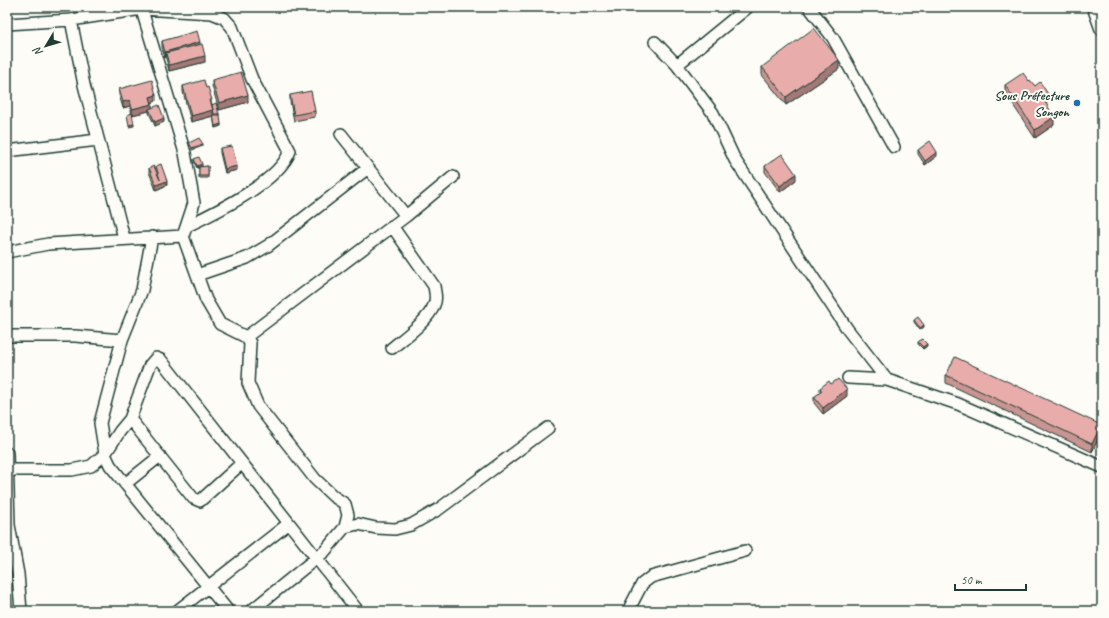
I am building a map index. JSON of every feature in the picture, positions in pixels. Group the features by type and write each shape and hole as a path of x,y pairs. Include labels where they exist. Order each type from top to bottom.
{"main road":[{"path":"1094,7 1102,29"}],"street":[{"path":"677,65 748,7"},
{"path":"809,7 833,38 894,147"},
{"path":"142,8 185,153 194,204 185,231 197,275 206,300 220,324 246,337 250,343 248,383 258,406 315,479 333,496 345,504 348,515 345,527 317,558 251,611"},
{"path":"7,24 71,20 142,8 212,13 224,18 232,27 252,79 290,151 286,160 266,180 222,210 185,231 152,237 48,244 7,252"},
{"path":"71,20 98,140 124,238"},
{"path":"655,42 677,65 713,113 735,160 848,330 887,380"},
{"path":"341,134 406,216"},
{"path":"7,151 98,140"},
{"path":"197,275 247,258 269,245 368,168"},
{"path":"246,337 406,216 453,177"},
{"path":"392,226 434,286 436,296 434,306 422,322 392,348"},
{"path":"152,237 142,290 122,340 100,423 105,454 110,465 228,611"},
{"path":"7,336 75,336 122,340"},
{"path":"9,470 72,470 91,466 105,454 130,419 150,365 156,358 161,360 288,524 317,558 358,611"},
{"path":"848,378 887,380 958,404 1102,467"},
{"path":"130,419 193,498 200,501 242,463"},
{"path":"345,527 358,524 376,528 395,528 411,525 439,509 548,428"},
{"path":"7,453 9,470 9,525 18,574 21,611"},
{"path":"125,484 160,456"},
{"path":"177,611 288,524"},
{"path":"628,611 642,584 651,577 746,551"}],"building":[{"path":"814,28 839,60 786,97 762,67"},
{"path":"197,31 200,42 165,52 162,41"},
{"path":"202,44 205,56 169,65 166,53"},
{"path":"241,72 248,95 219,103 212,80"},
{"path":"1023,73 1035,86 1040,82 1048,94 1043,98 1054,117 1035,130 1005,85"},
{"path":"152,80 156,95 150,97 152,104 132,109 130,100 123,102 119,89"},
{"path":"204,80 212,100 210,100 213,110 191,116 183,86"},
{"path":"311,91 315,111 294,115 290,95"},
{"path":"216,103 219,114 214,114 212,105"},
{"path":"159,105 164,118 155,122 149,109"},
{"path":"132,113 134,124 129,125 127,115"},
{"path":"213,115 220,115 221,124 215,126"},
{"path":"199,138 203,144 192,148 189,143"},
{"path":"930,141 937,152 925,161 918,150"},
{"path":"232,146 237,166 225,169 220,148"},
{"path":"782,154 796,174 780,186 765,166"},
{"path":"199,157 202,164 197,166 194,159"},
{"path":"161,164 167,181 156,185 149,168 154,166 160,180 156,166"},
{"path":"208,166 208,176 199,176 199,167"},
{"path":"918,317 924,325 920,328 914,320"},
{"path":"922,339 927,344 923,347 918,342"},
{"path":"955,357 1101,425 1092,444 946,375"},
{"path":"838,379 847,389 823,408 814,397 822,391 820,388 829,381 831,384"}],"place":[{"name":"Sous Préfecture Songon","path":"1077,103"}]}
